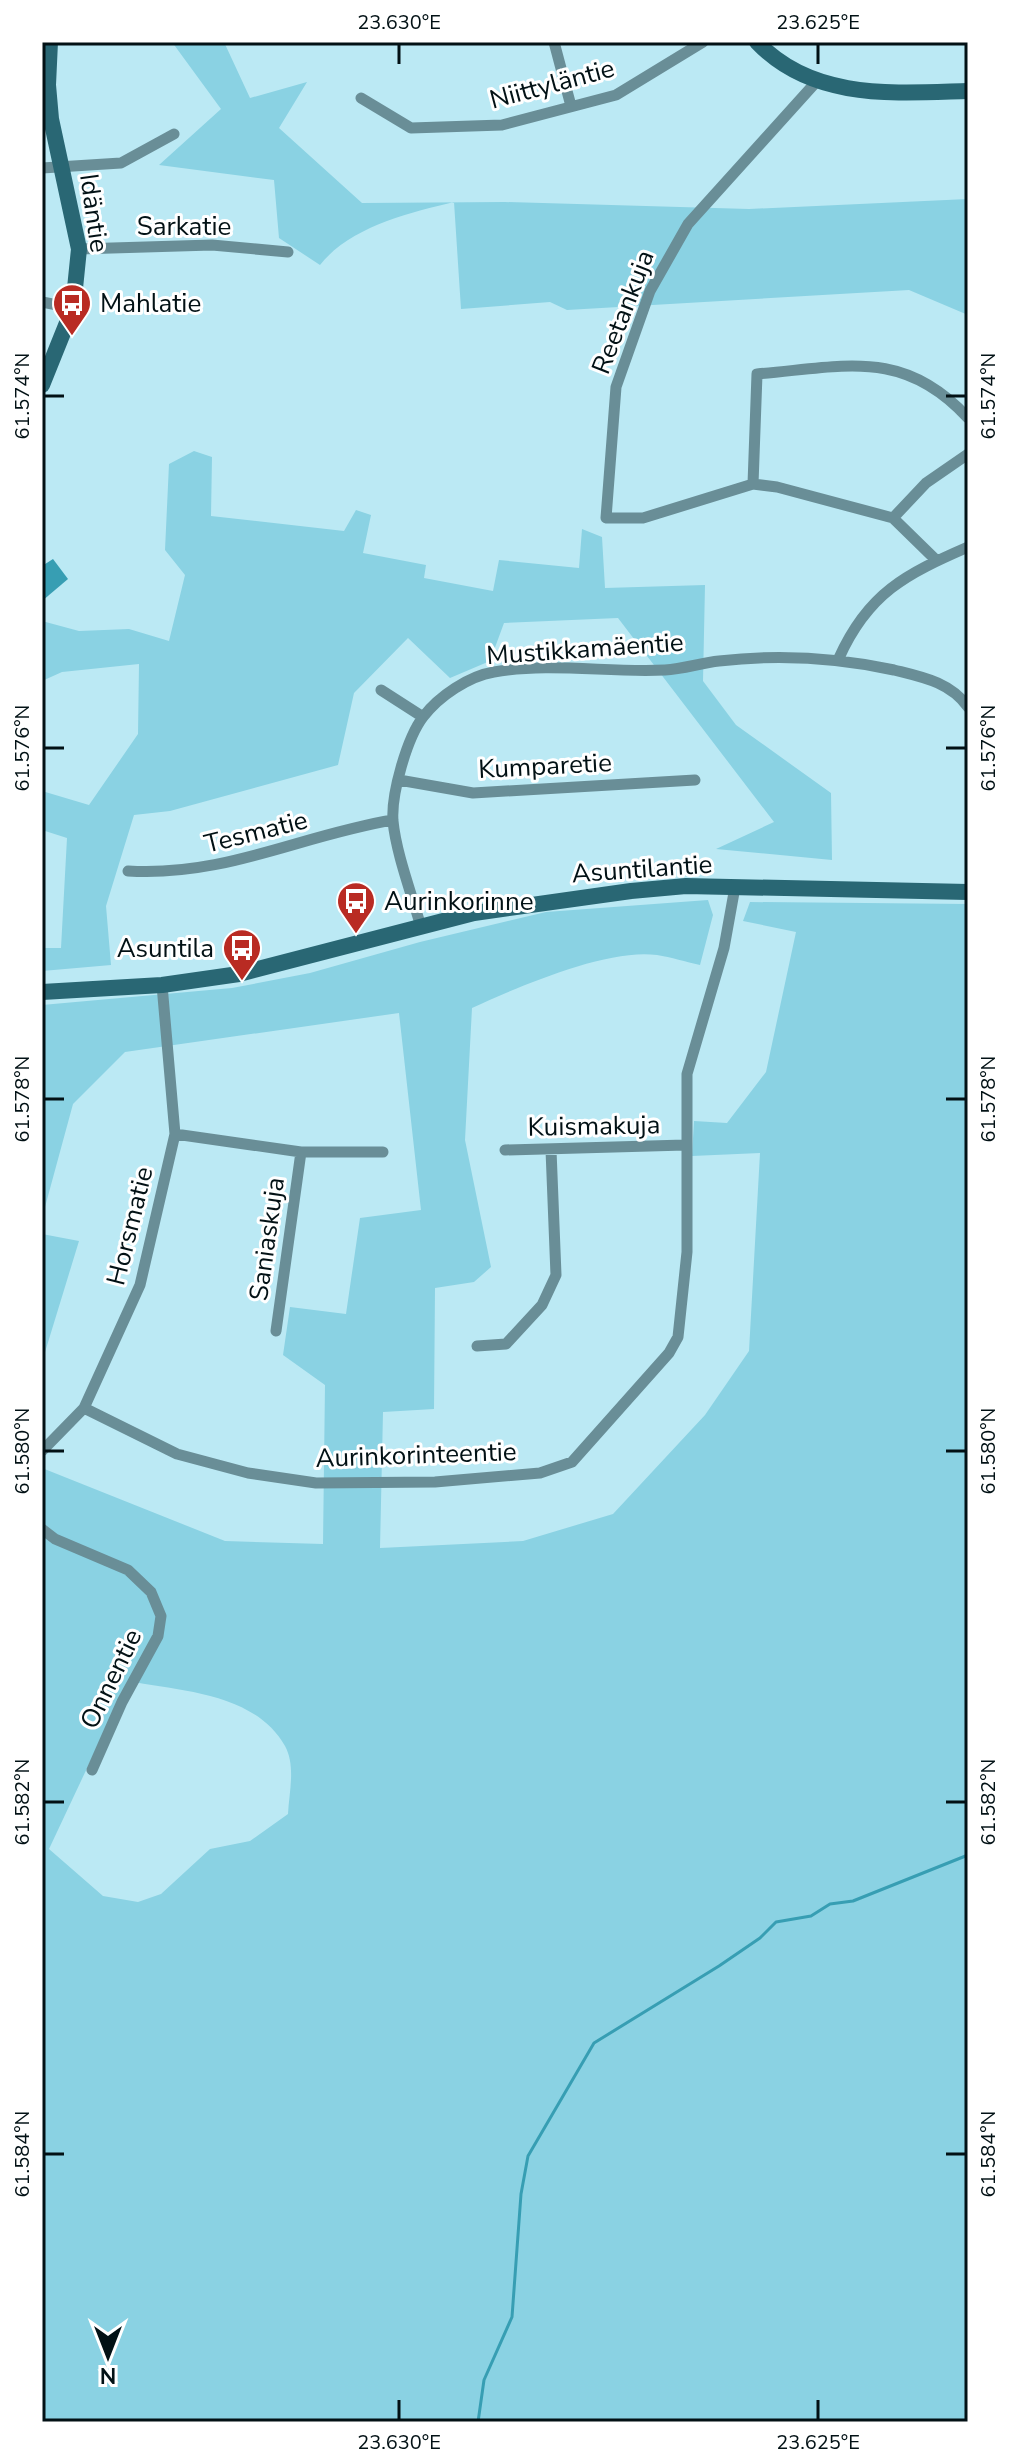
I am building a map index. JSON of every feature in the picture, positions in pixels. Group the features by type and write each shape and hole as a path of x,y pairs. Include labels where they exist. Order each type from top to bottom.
{"street":[{"name":"Idäntie","path":"42,385 73,308 79,249 50,108 50,42"},
{"path":"554,42 571,106"},
{"name":"Niittyläntie","path":"361,98 411,128 502,125 616,95 703,42"},
{"path":"757,42 789,67 817,81 864,92 968,91"},
{"name":"Reetankuja","path":"753,484 643,518 606,518 616,387 650,291 688,224 817,81"},
{"path":"42,168 121,163 174,134"},
{"name":"Sarkatie","path":"79,249 212,245 288,252"},
{"path":"42,302 73,308"},
{"path":"936,560 893,518 807,493 753,484 757,374 867,366 906,371 942,394 968,418"},
{"path":"893,518 926,483 968,454"},
{"path":"839,658 854,627 879,595 936,560 968,547"},
{"name":"Mustikkamäentie","path":"421,927 393,820 407,749 423,717 456,689 493,672 600,667 666,670 764,657 839,658 935,681 952,690 968,707"},
{"path":"381,690 423,717"},
{"name":"Kumparetie","path":"399,780 473,793 695,780"},
{"name":"Tesmatie","path":"128,871 189,871 234,863 393,820"},
{"name":"Asuntilantie","path":"42,992 162,985 276,967 421,927 530,903 686,886 968,892"},
{"name":"Aurinkorinteentie","path":"84,1408 177,1454 248,1473 316,1483 435,1482 540,1473 572,1462 669,1353 678,1337 687,1252 687,1074 724,948 735,887"},
{"name":"Horsmatie","path":"42,1451 84,1408 140,1285 175,1134 162,985"},
{"path":"175,1134 301,1152 383,1152"},
{"name":"Kuismakuja","path":"505,1150 685,1145"},
{"path":"477,1346 506,1344 542,1305 556,1275 551,1150"},
{"name":"Saniaskuja","path":"276,1331 301,1152"},
{"name":"Onnentie","path":"42,1529 55,1539 128,1570 151,1592 161,1616 158,1636 122,1702 92,1770"}],"shaded area":[{"path":"172,42 224,42 250,98 307,82 279,128 362,203 452,202 363,231 332,252 320,265 279,238 274,180 159,165 221,109"},
{"path":"968,199 968,315 909,290 567,310 550,302 461,309 454,202 749,209"},
{"path":"194,451 212,457 211,516 344,531 356,510 371,515 363,553 426,565 424,578 493,591 499,560 579,568 582,529 602,537 605,588 705,585 703,681 736,725 831,793 832,860 716,849 774,822 618,618 504,623 490,661 450,678 408,638 354,693 338,765 170,811 134,815 106,906 111,965 42,971 42,948 61,948 67,838 42,830 42,791 89,805 138,734 139,664 62,672 42,681 42,621 79,631 129,629 169,641 185,575 165,550 169,464"},
{"path":"53,559 68,579 42,601 42,566"},
{"path":"708,900 713,915 700,965 657,955 613,957 563,971 472,1008 465,1140 491,1267 474,1282 435,1288 434,1409 383,1412 380,1548 523,1541 613,1514 705,1415 749,1351 760,1153 692,1156 694,1121 727,1123 766,1072 796,932 743,921 750,902 968,904 968,2422 42,2422 42,1468 225,1541 323,1544 325,1385 283,1355 290,1307 346,1314 360,1218 421,1210 399,1013 125,1052 73,1104 42,1218 42,1005 232,988 310,973 420,942 546,912","holes":["128,1681 215,1697 255,1715 272,1728 285,1746 291,1780 288,1814 250,1841 210,1849 161,1894 138,1902 103,1896 49,1849"]},
{"path":"42,1234 79,1241 42,1362"}],"waterway":[{"path":"478,2422 484,2380 512,2317 521,2194 528,2156 594,2043 719,1966 760,1938 776,1922 811,1916 830,1904 853,1901 968,1855"}],"place":[{"name":"Mahlatie","path":"72,337"},
{"name":"Aurinkorinne","path":"356,935"},
{"name":"Asuntila","path":"242,982"}]}
